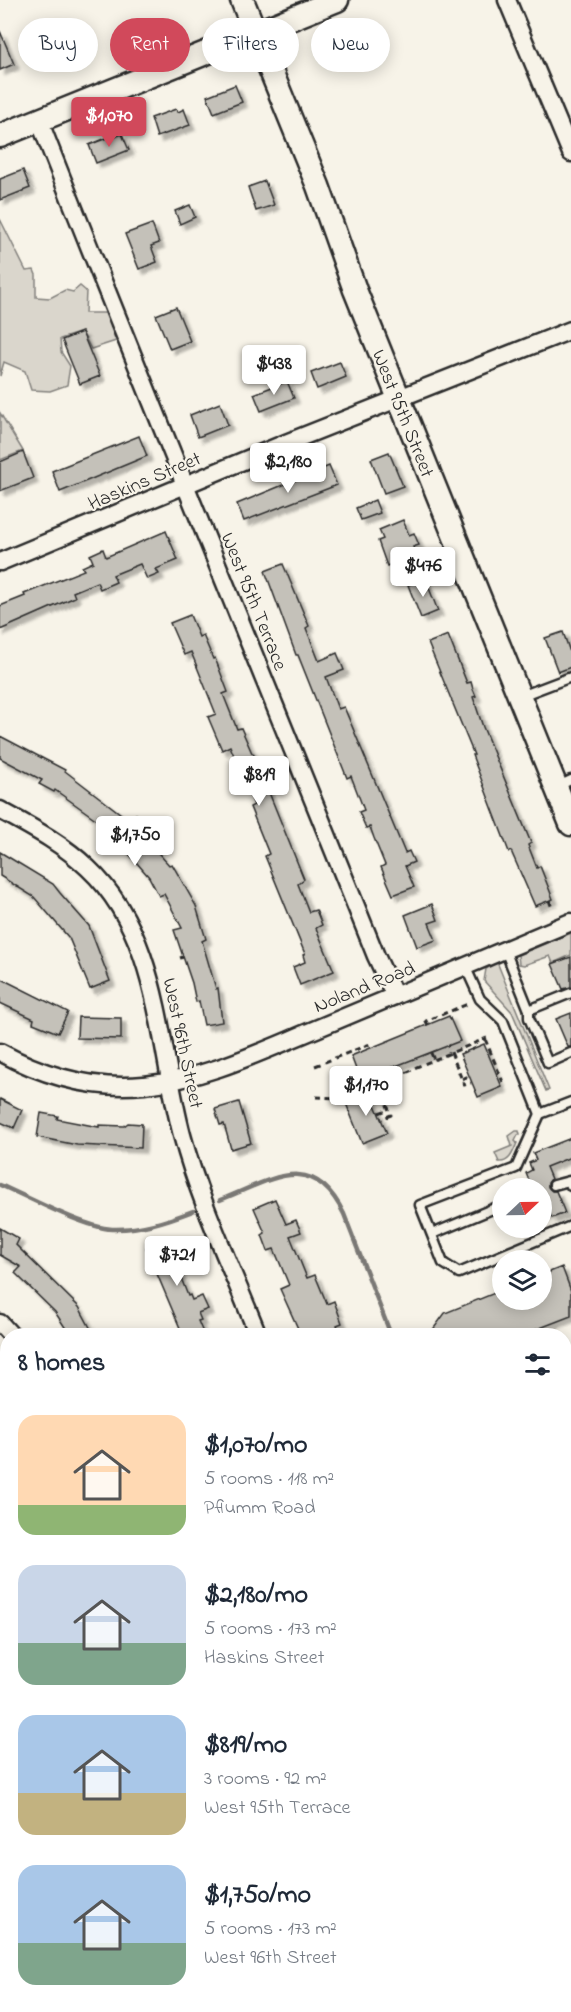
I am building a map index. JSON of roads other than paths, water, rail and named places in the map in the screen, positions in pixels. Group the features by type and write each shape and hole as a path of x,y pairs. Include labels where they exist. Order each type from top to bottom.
{"main road":[{"name":"West 95th Street","path":"242,0 249,18"},
{"path":"292,18 337,0"},
{"path":"0,136 202,54"},
{"name":"West 95th Street","path":"271,72 318,186 355,290 519,697 563,784 571,824"}],"street":[{"path":"507,0 571,153"},
{"name":"West 95th Terrace","path":"39,120 133,361 376,956 395,996"},
{"name":"Haskins Street","path":"0,562 286,443 571,330"},
{"name":"West 96th Street","path":"0,810 61,845 88,868 113,898 132,932 147,971 182,1134 195,1179 255,1328"},
{"name":"Noland Road","path":"0,1052 40,1071 81,1082 117,1086 144,1085 196,1076 466,968 571,922"}],"lane":[{"path":"519,697 571,677"},
{"path":"505,950 548,1063 571,1053"},
{"path":"466,968 480,999 503,1021 540,1114"},
{"path":"529,1010 571,993"},
{"path":"571,1102 540,1114 516,1168 420,1205 444,1263 459,1273 571,1226"},
{"path":"554,1185 569,1180 571,1186"},
{"path":"432,1234 492,1209"}],"waterway":[{"path":"220,1200 289,1175 305,1176 319,1182 332,1194 344,1214 388,1328"},
{"path":"0,1185 86,1223 112,1229 153,1224 193,1211"}]}
